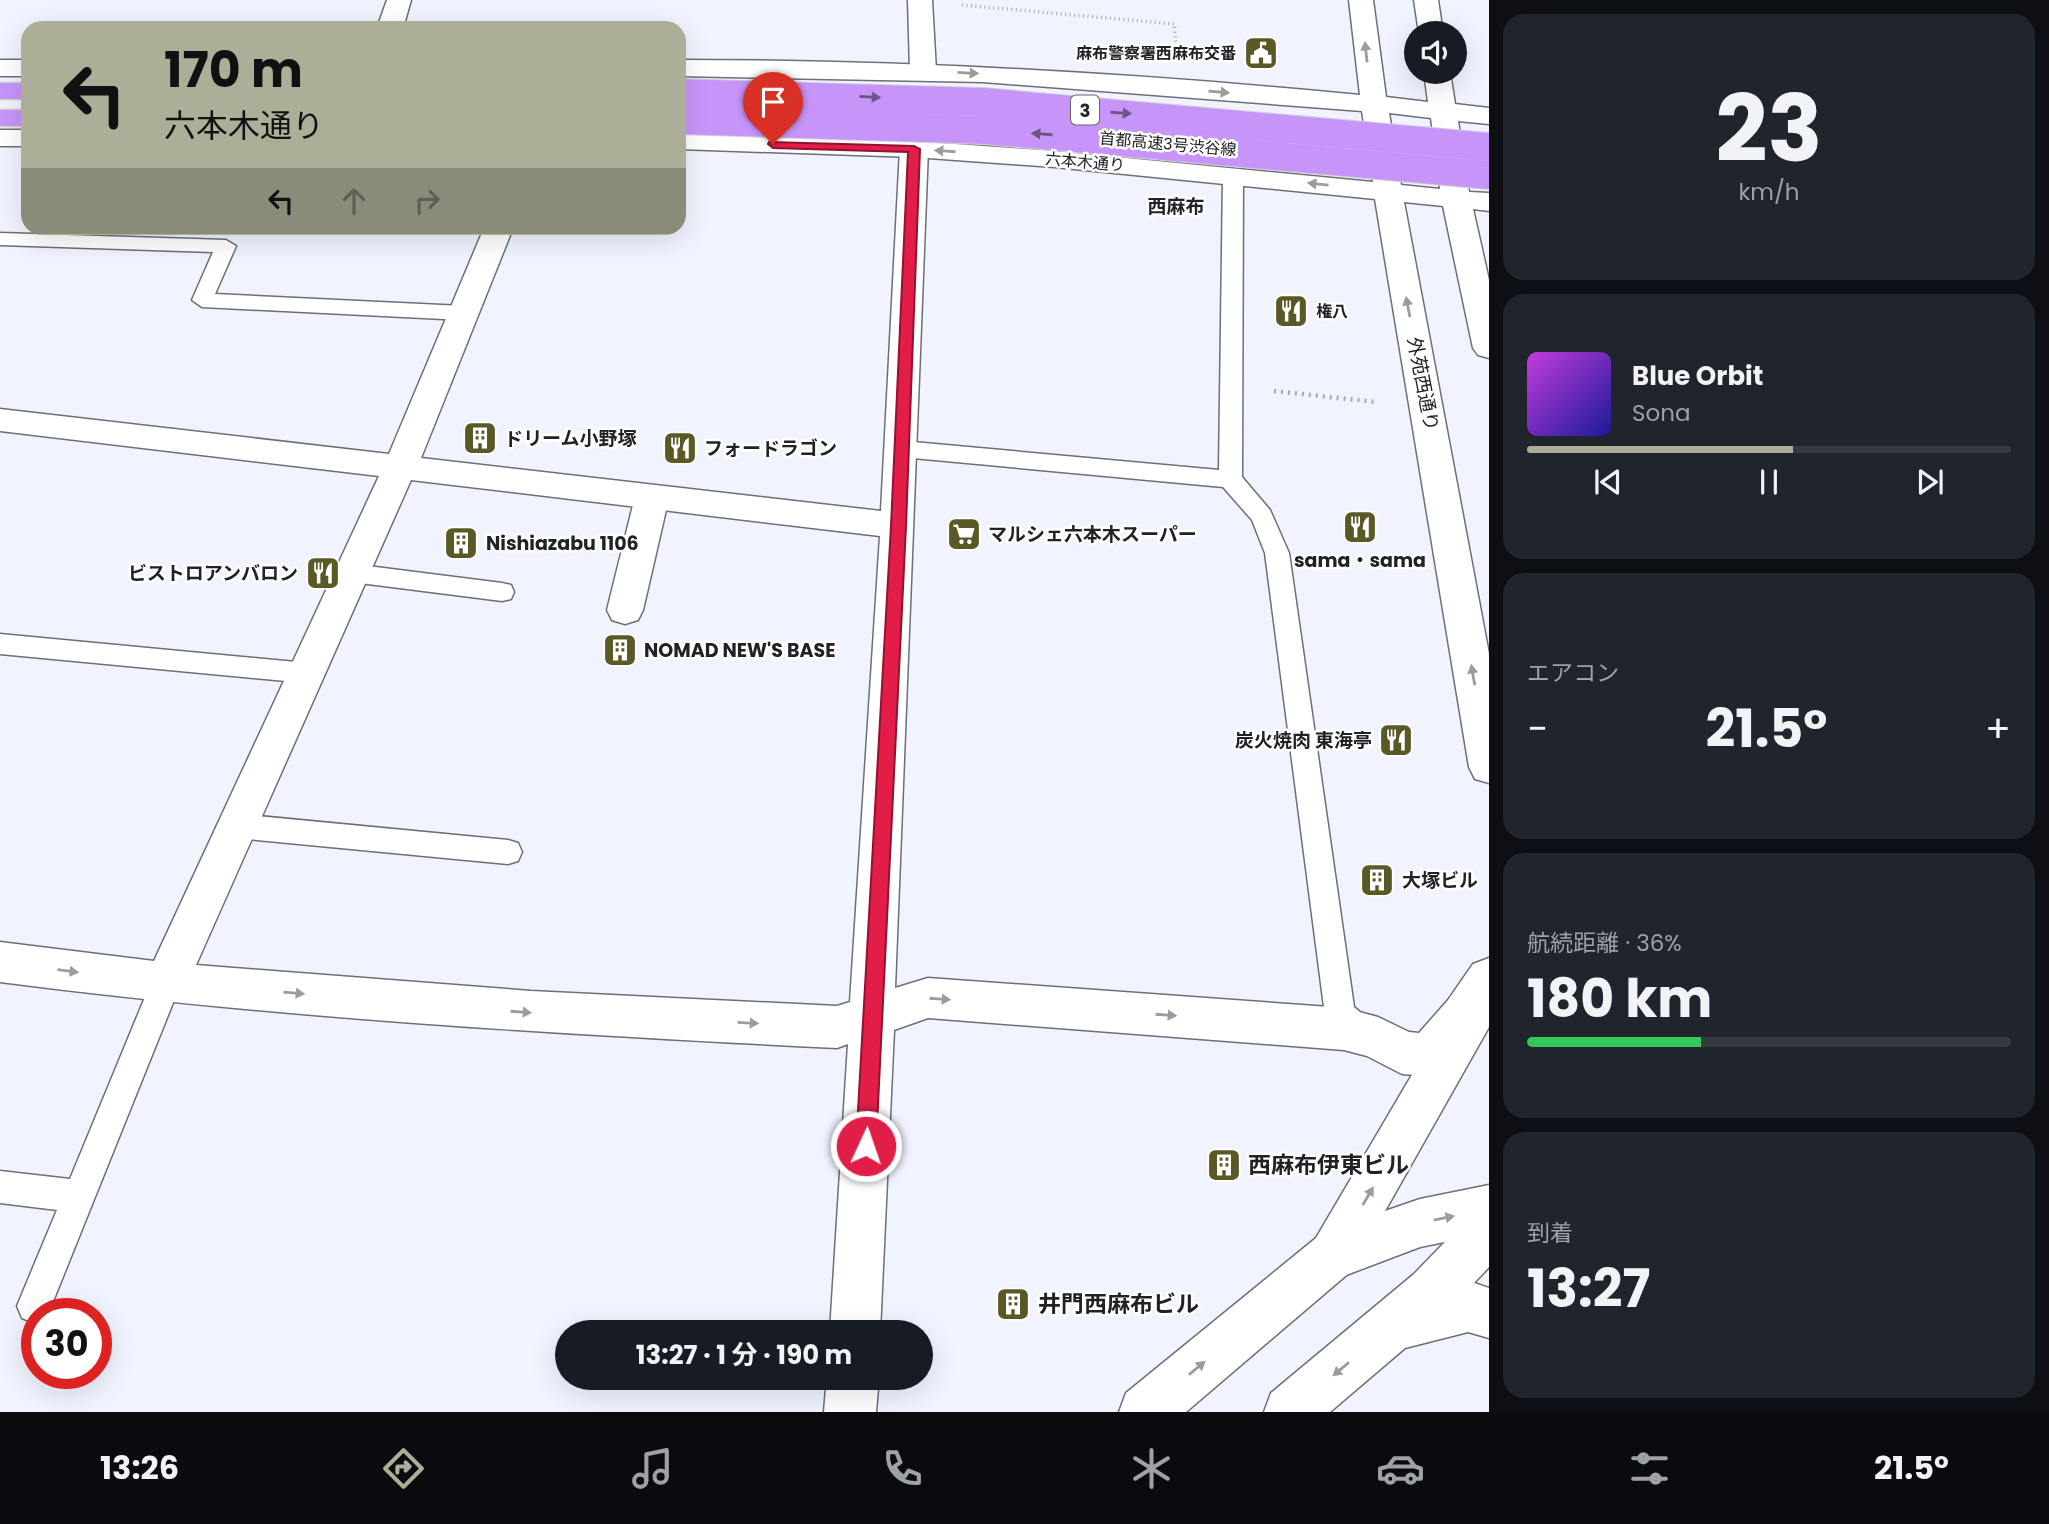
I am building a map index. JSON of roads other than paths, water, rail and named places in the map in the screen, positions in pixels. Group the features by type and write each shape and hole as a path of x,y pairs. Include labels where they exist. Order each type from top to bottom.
{"highway":[{"path":"0,91 21,92"},
{"name":"首都高速3号渋谷線","path":"686,93 983,102 1489,147"},
{"path":"0,116 21,117"},
{"name":"首都高速3号渋谷線","path":"686,120 839,123 998,131 1489,175"}],"main road":[{"path":"392,21 399,0"},
{"path":"920,0 923,71"},
{"name":"外苑西通り","path":"1361,0 1372,104 1386,191 1428,408 1489,767"},
{"path":"1426,0 1429,21"},
{"path":"0,68 21,68"},
{"path":"686,68 923,71 1372,104 1489,116"},
{"path":"686,79 838,86"},
{"path":"1069,80 1157,100 1230,128 1380,152 1410,160 1437,174 1456,198"},
{"path":"1439,84 1456,198 1489,348"},
{"path":"1372,104 1380,124 1393,136 1489,157"},
{"path":"686,134 843,131"},
{"path":"0,138 21,138"},
{"name":"六本木通り","path":"686,141 914,149 1234,175 1489,202"},
{"path":"856,1320 874,1014 914,149"},
{"path":"166,983 400,467 496,235"},
{"path":"0,420 898,526"},
{"path":"625,610 652,497"},
{"path":"0,962 166,983 531,1013 837,1027 928,998 1320,1027 1378,1038 1402,1053 1429,1055 1464,1015 1489,978"},
{"path":"1334,1255 1489,985"},
{"path":"1145,1412 1334,1255 1420,1223 1489,1209"},
{"path":"1290,1412 1432,1293 1489,1231"},
{"path":"1392,1326 1468,1307 1489,1313"},
{"path":"850,1412 852,1390"}],"lane":[{"path":"1234,175 1230,480 1262,516 1277,553 1339,1007 1344,1019 1354,1029 1378,1038"},
{"path":"0,239 226,246 202,300 463,313"},
{"path":"902,449 1230,480"},
{"path":"352,573 502,592"},
{"path":"0,644 307,673"},
{"path":"237,827 508,852"},
{"path":"37,1298 166,983"},
{"path":"0,1187 78,1196"}],"place":[{"name":"麻布警察署西麻布交番","path":"1261,53"},
{"name":"権八","path":"1291,311"},
{"name":"ドリーム小野塚","path":"480,438"},
{"name":"フォードラゴン","path":"680,448"},
{"name":"sama・sama","path":"1360,527"},
{"name":"マルシェ六本木スーパー","path":"964,534"},
{"name":"Nishiazabu 1106","path":"461,543"},
{"name":"ビストロアンバロン","path":"323,573"},
{"name":"NOMAD NEW'S BASE","path":"620,650"},
{"name":"炭火焼肉 東海亭","path":"1396,740"},
{"name":"大塚ビル","path":"1377,880"},
{"name":"西麻布伊東ビル","path":"1224,1165"},
{"name":"井門西麻布ビル","path":"1013,1304"}],"district":[{"name":"西麻布","path":"1176,206"}]}
